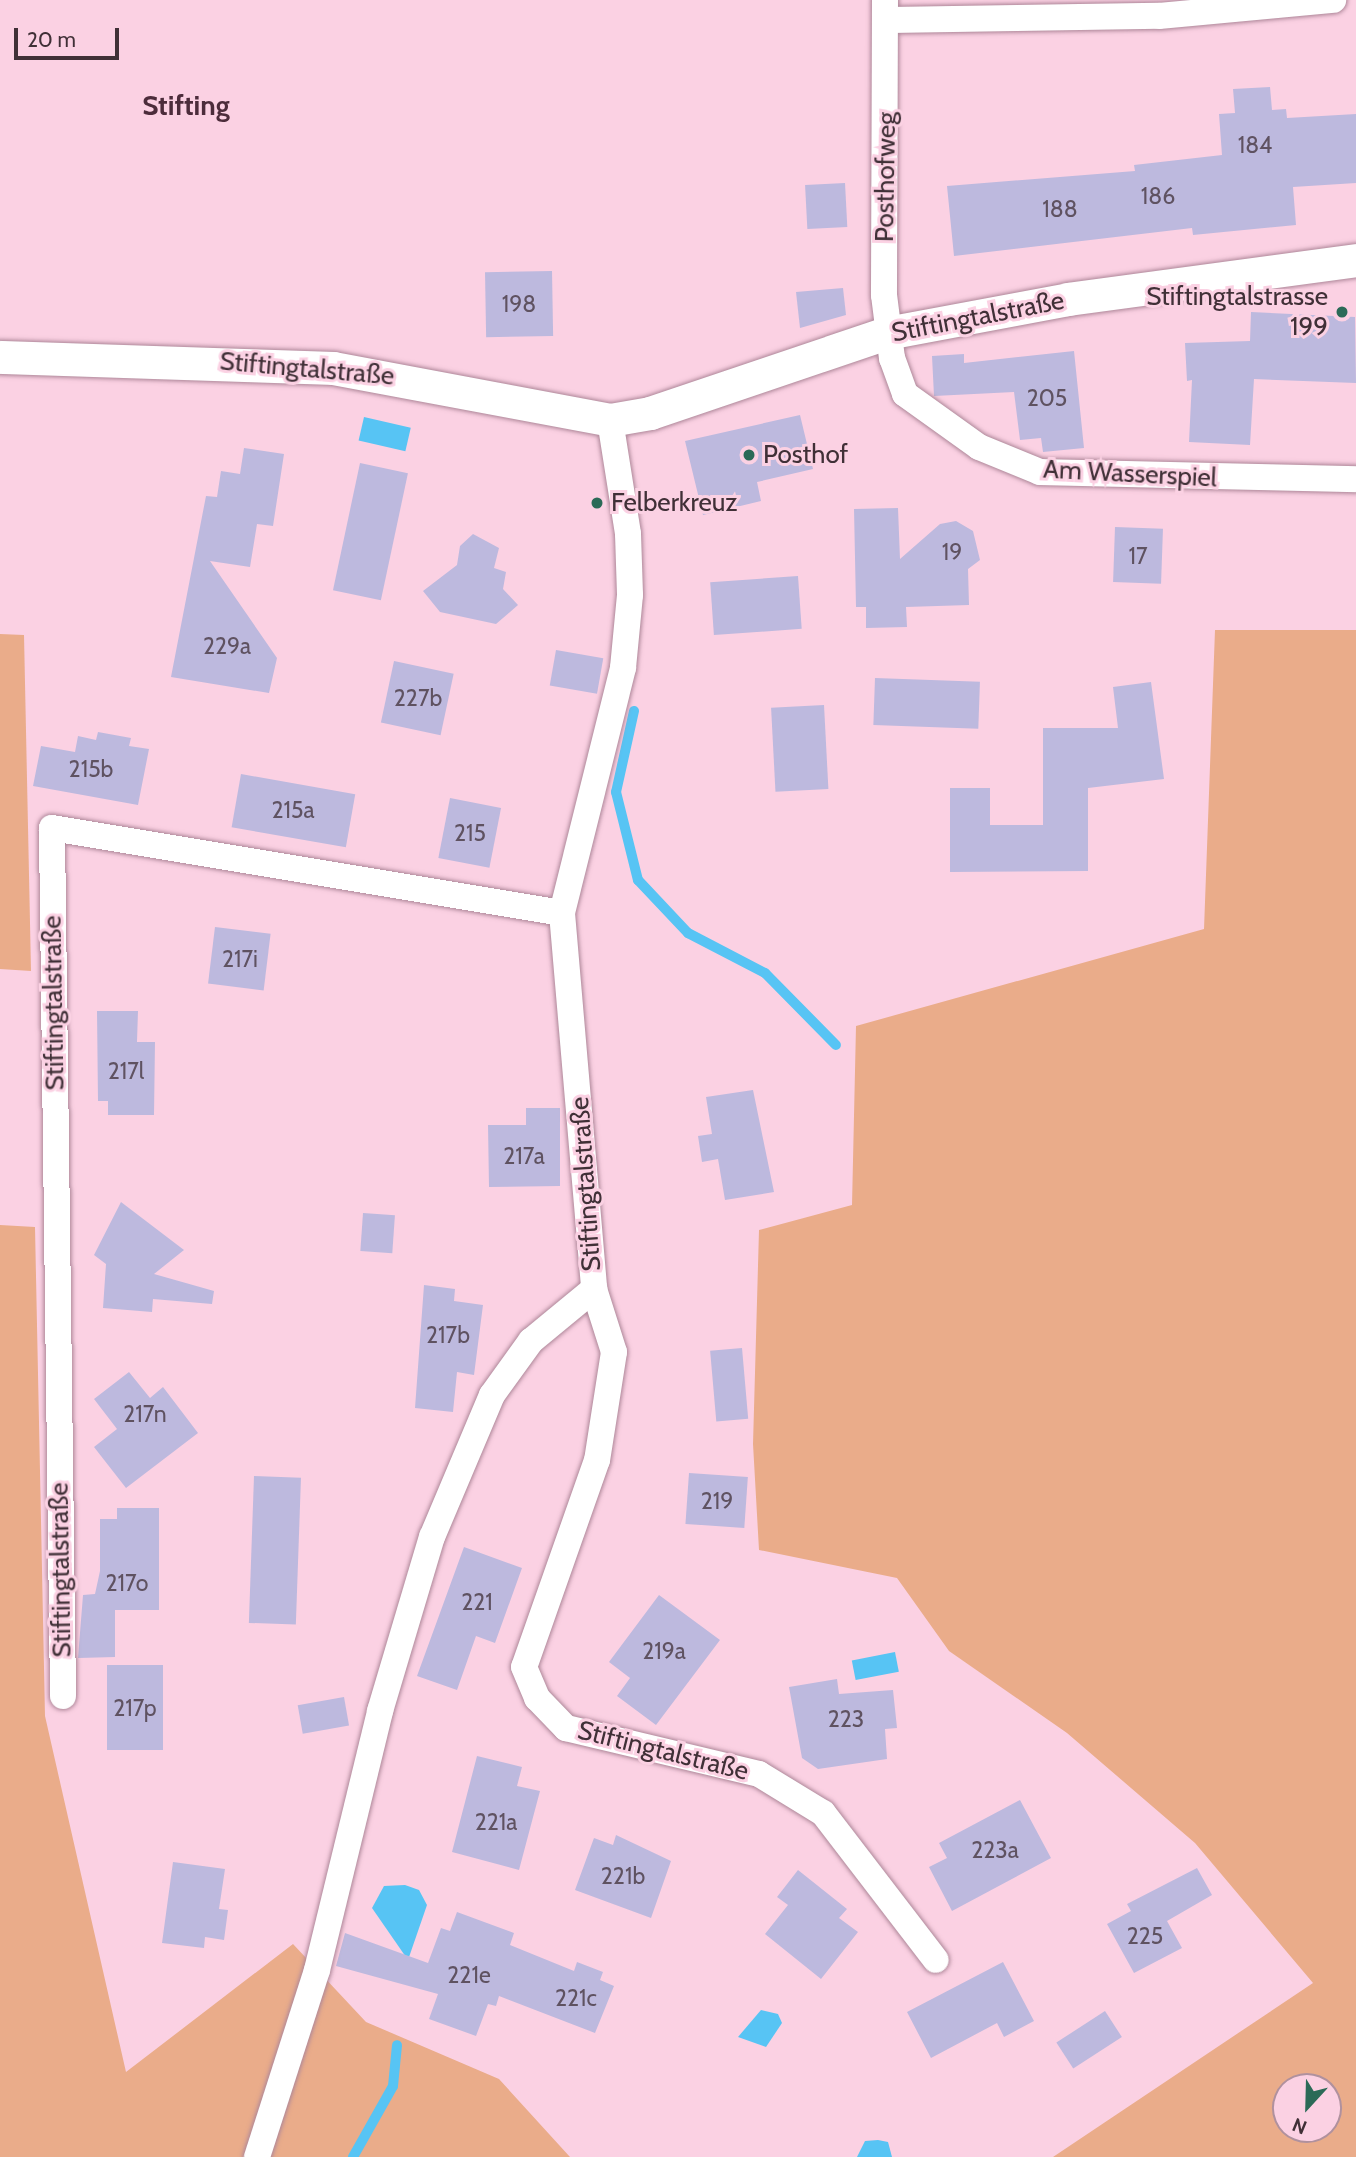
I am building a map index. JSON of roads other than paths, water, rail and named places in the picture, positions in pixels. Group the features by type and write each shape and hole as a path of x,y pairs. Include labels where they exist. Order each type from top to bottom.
{"street":[{"name":"Posthofweg","path":"887,333 887,10 1159,16 1333,0"},
{"name":"Stiftingtalstraße","path":"0,357 366,371 610,420 649,413 887,333 1068,299 1356,260"},
{"name":"Am Wasserspiel","path":"887,333 905,394 929,417 1040,472 1356,479"},
{"name":"Stiftingtalstraße","path":"610,420 628,534 630,595 623,668 562,913 594,1289 614,1352 597,1460 524,1667 537,1699 566,1728 759,1774 823,1813 936,1960"},
{"name":"Stiftingtalstraße","path":"63,1696 52,828 562,913"},
{"name":"Stiftingtalstraße","path":"257,2157 317,1970 380,1711 432,1537 492,1395 531,1341 594,1289"}],"water":[{"path":"364,417 411,428 405,451 359,440"},
{"path":"895,1652 899,1672 856,1680 852,1660"},
{"path":"405,1885 419,1890 427,1905 408,1960 372,1908 384,1886"},
{"path":"761,2010 778,2014 782,2023 766,2047 738,2037"},
{"path":"865,2141 888,2142 892,2157 857,2157"}],"waterway":[{"path":"634,711 616,792 638,880 688,933 765,973 836,1045"},
{"path":"353,2157 393,2086 397,2045"}],"place":[{"name":"Stiftingtalstrasse 199","path":"1342,312"},
{"name":"Posthof","path":"749,455"},
{"name":"Felberkreuz","path":"597,503"}],"district":[{"name":"Stifting","path":"186,105"}]}
